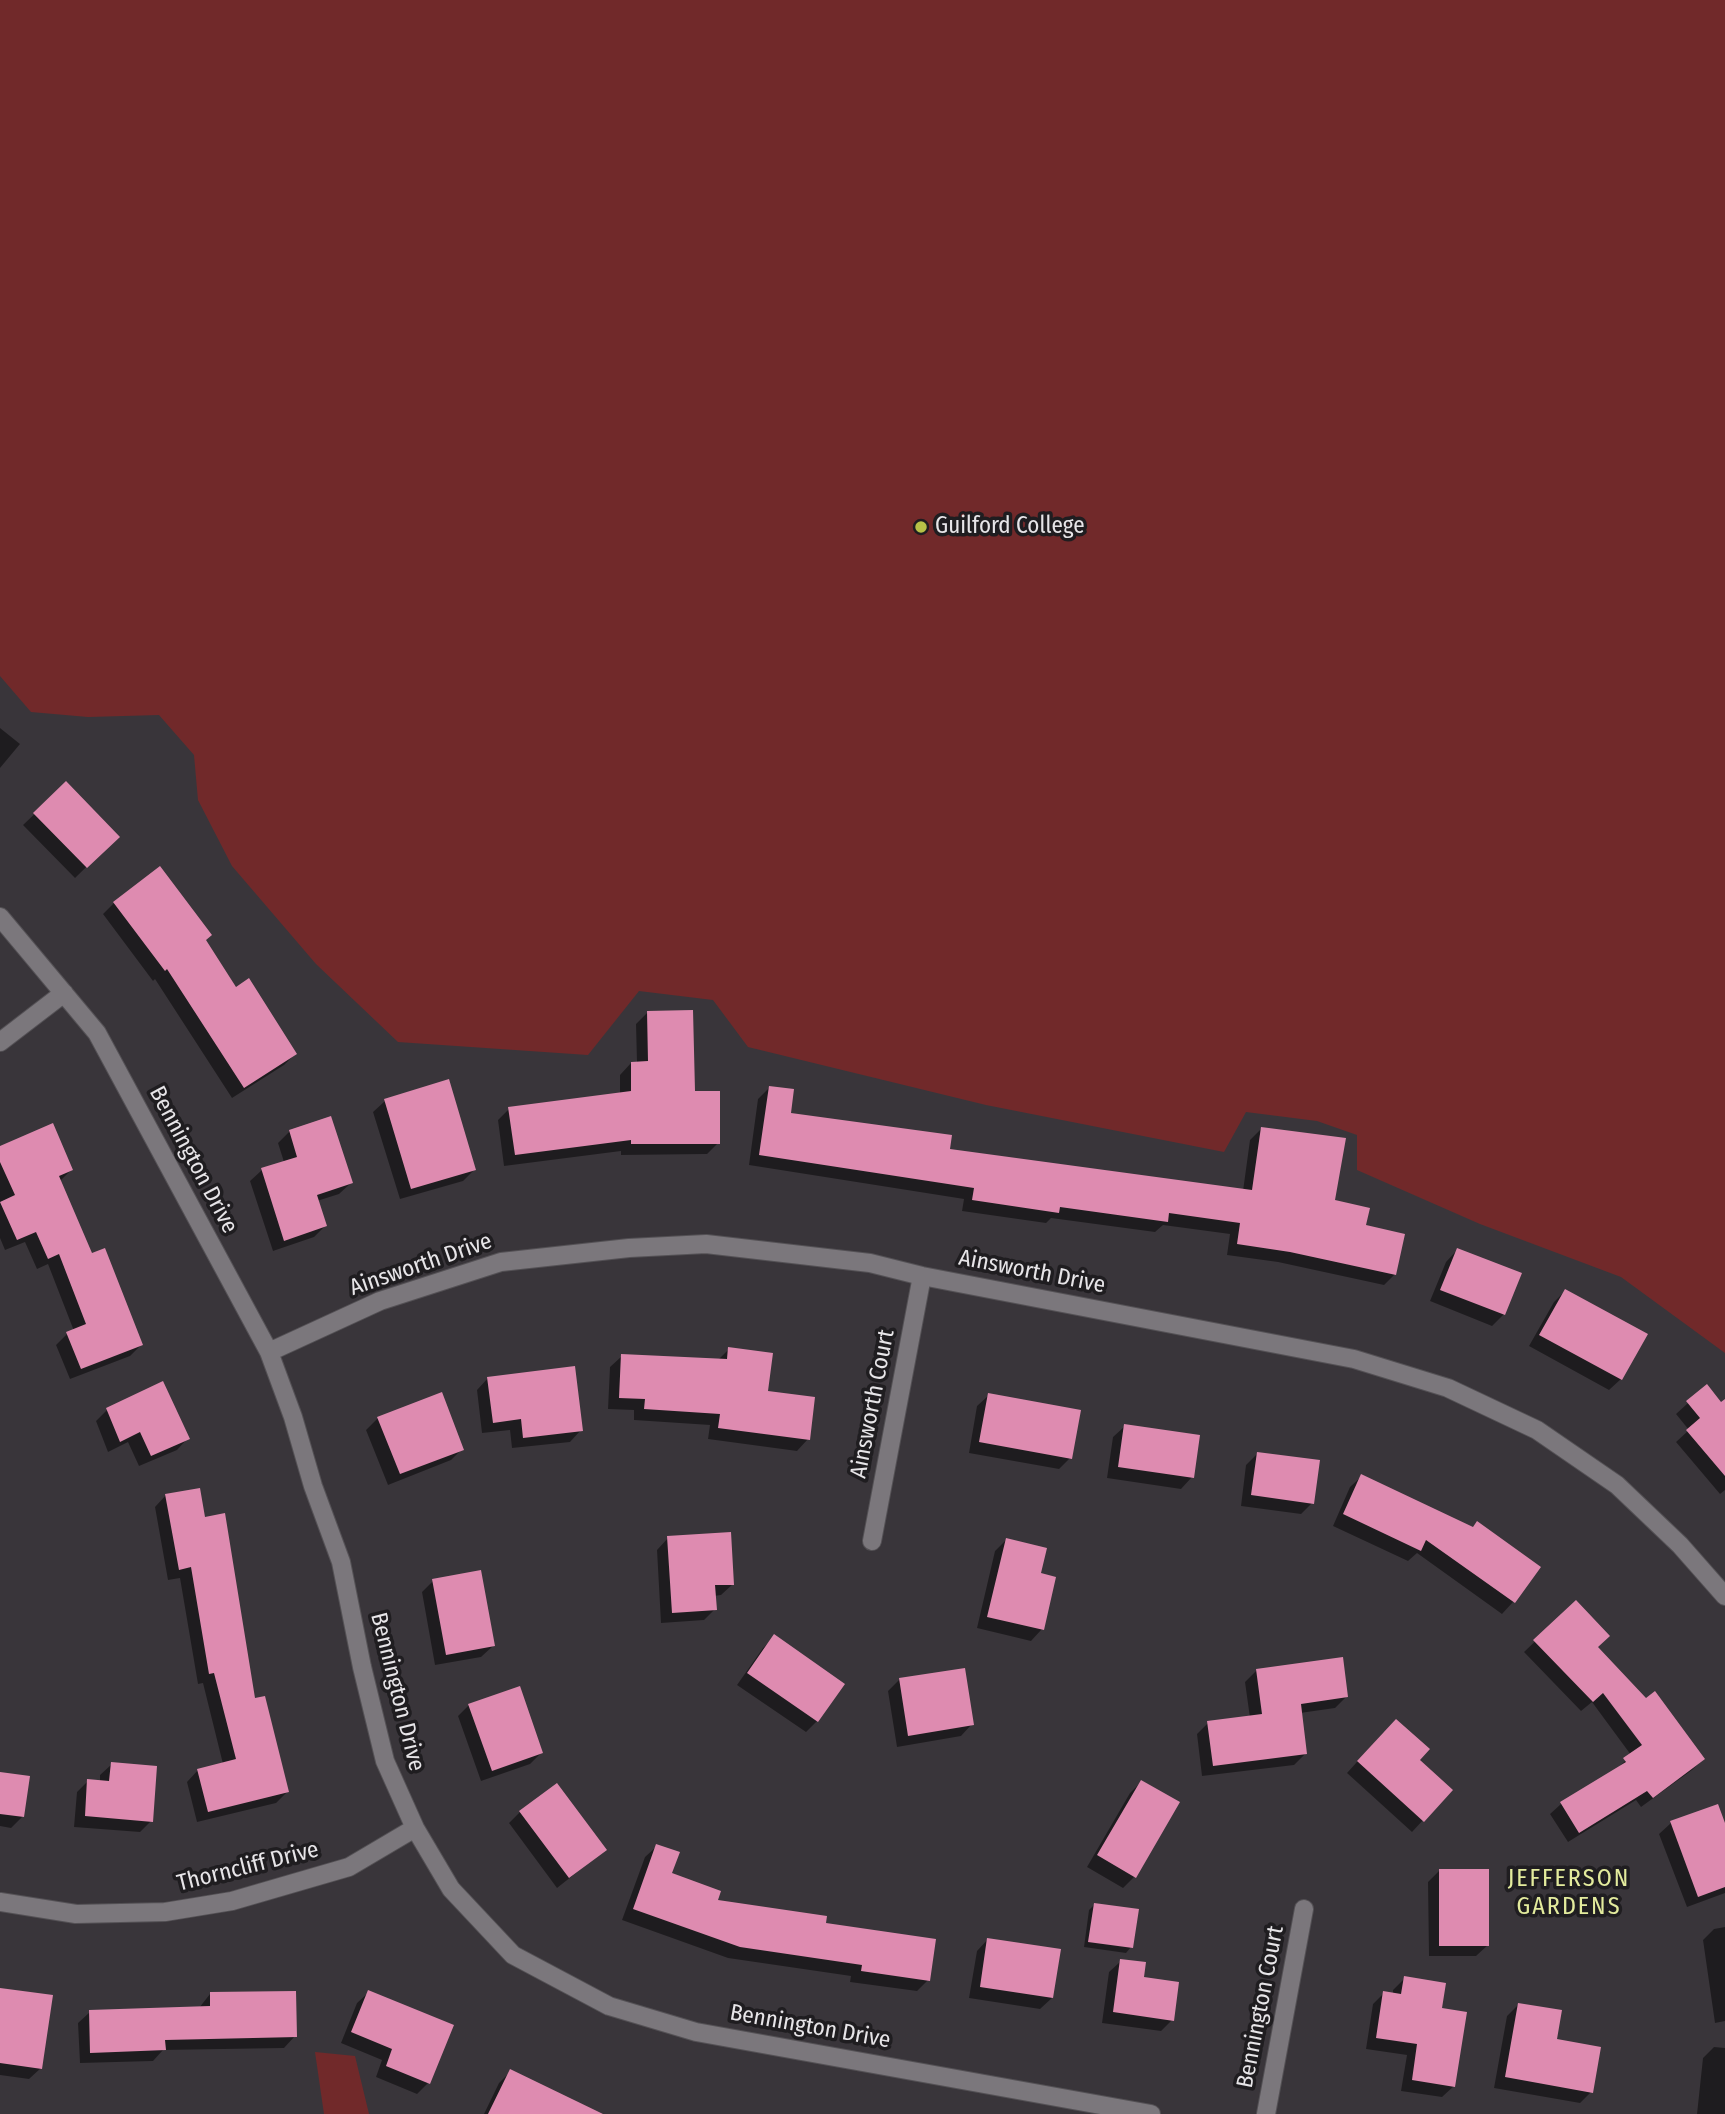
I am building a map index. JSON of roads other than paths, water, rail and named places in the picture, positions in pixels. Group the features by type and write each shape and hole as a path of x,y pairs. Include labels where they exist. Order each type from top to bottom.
{"street":[{"name":"Bennington Drive","path":"0,916 97,1033 269,1352 341,1562 362,1667 385,1761 415,1828 451,1889 513,1955 609,2006 696,2032 1151,2114"},
{"path":"0,1042 64,993"},
{"name":"Ainsworth Drive","path":"269,1352 380,1301 501,1262 629,1248 706,1244 870,1263 922,1276 1354,1359 1448,1388 1537,1430 1618,1485 1680,1545 1725,1596"},
{"name":"Ainsworth Court","path":"872,1541 922,1276"},
{"name":"Thorncliff Drive","path":"0,1902 76,1914 165,1912 219,1903 349,1867 415,1828"},
{"name":"Bennington Court","path":"1266,2114 1304,1909"}],"place":[{"name":"Guilford College","path":"921,527"}],"district":[{"name":"JEFFERSON GARDENS","path":"1569,1893"}]}
